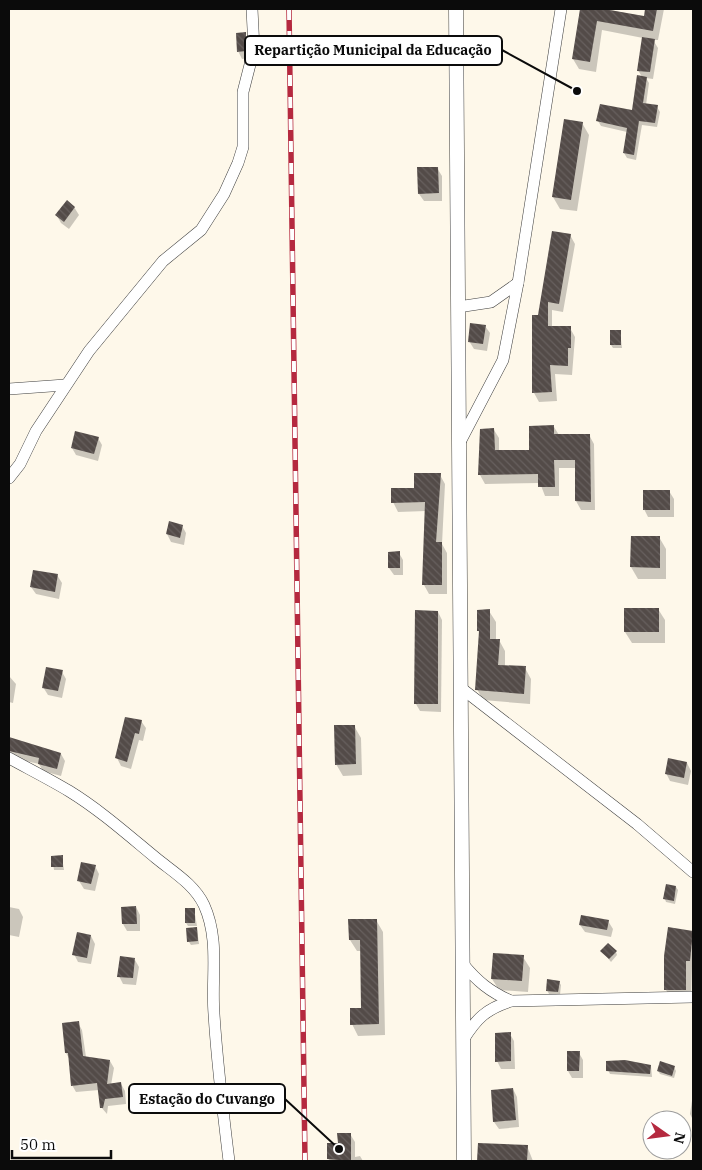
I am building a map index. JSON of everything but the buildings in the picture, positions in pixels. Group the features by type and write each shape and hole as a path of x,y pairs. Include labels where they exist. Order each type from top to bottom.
{"street":[{"path":"9,478 20,464 36,431 89,351 163,261 200,230 224,194 238,164 243,147 243,92 254,48 252,9"},
{"path":"456,9 464,1161"},
{"path":"459,444 503,360 518,283 561,9"},
{"path":"458,307 491,302 518,283"},
{"path":"9,390 65,385"},
{"path":"461,688 637,824 693,872"},
{"path":"9,758 69,792 126,832 182,878 197,893 204,905 209,918 213,948 214,1011 219,1082 229,1161"},
{"path":"463,964 476,980 493,994 511,1001"},
{"path":"463,1040 476,1020 494,1007 511,1001 693,997"}],"railway":[{"path":"289,9 305,1161"}],"place":[{"name":"Repartição Municipal da Educação","path":"577,91"},
{"name":"Estação do Cuvango","path":"339,1149"}]}
